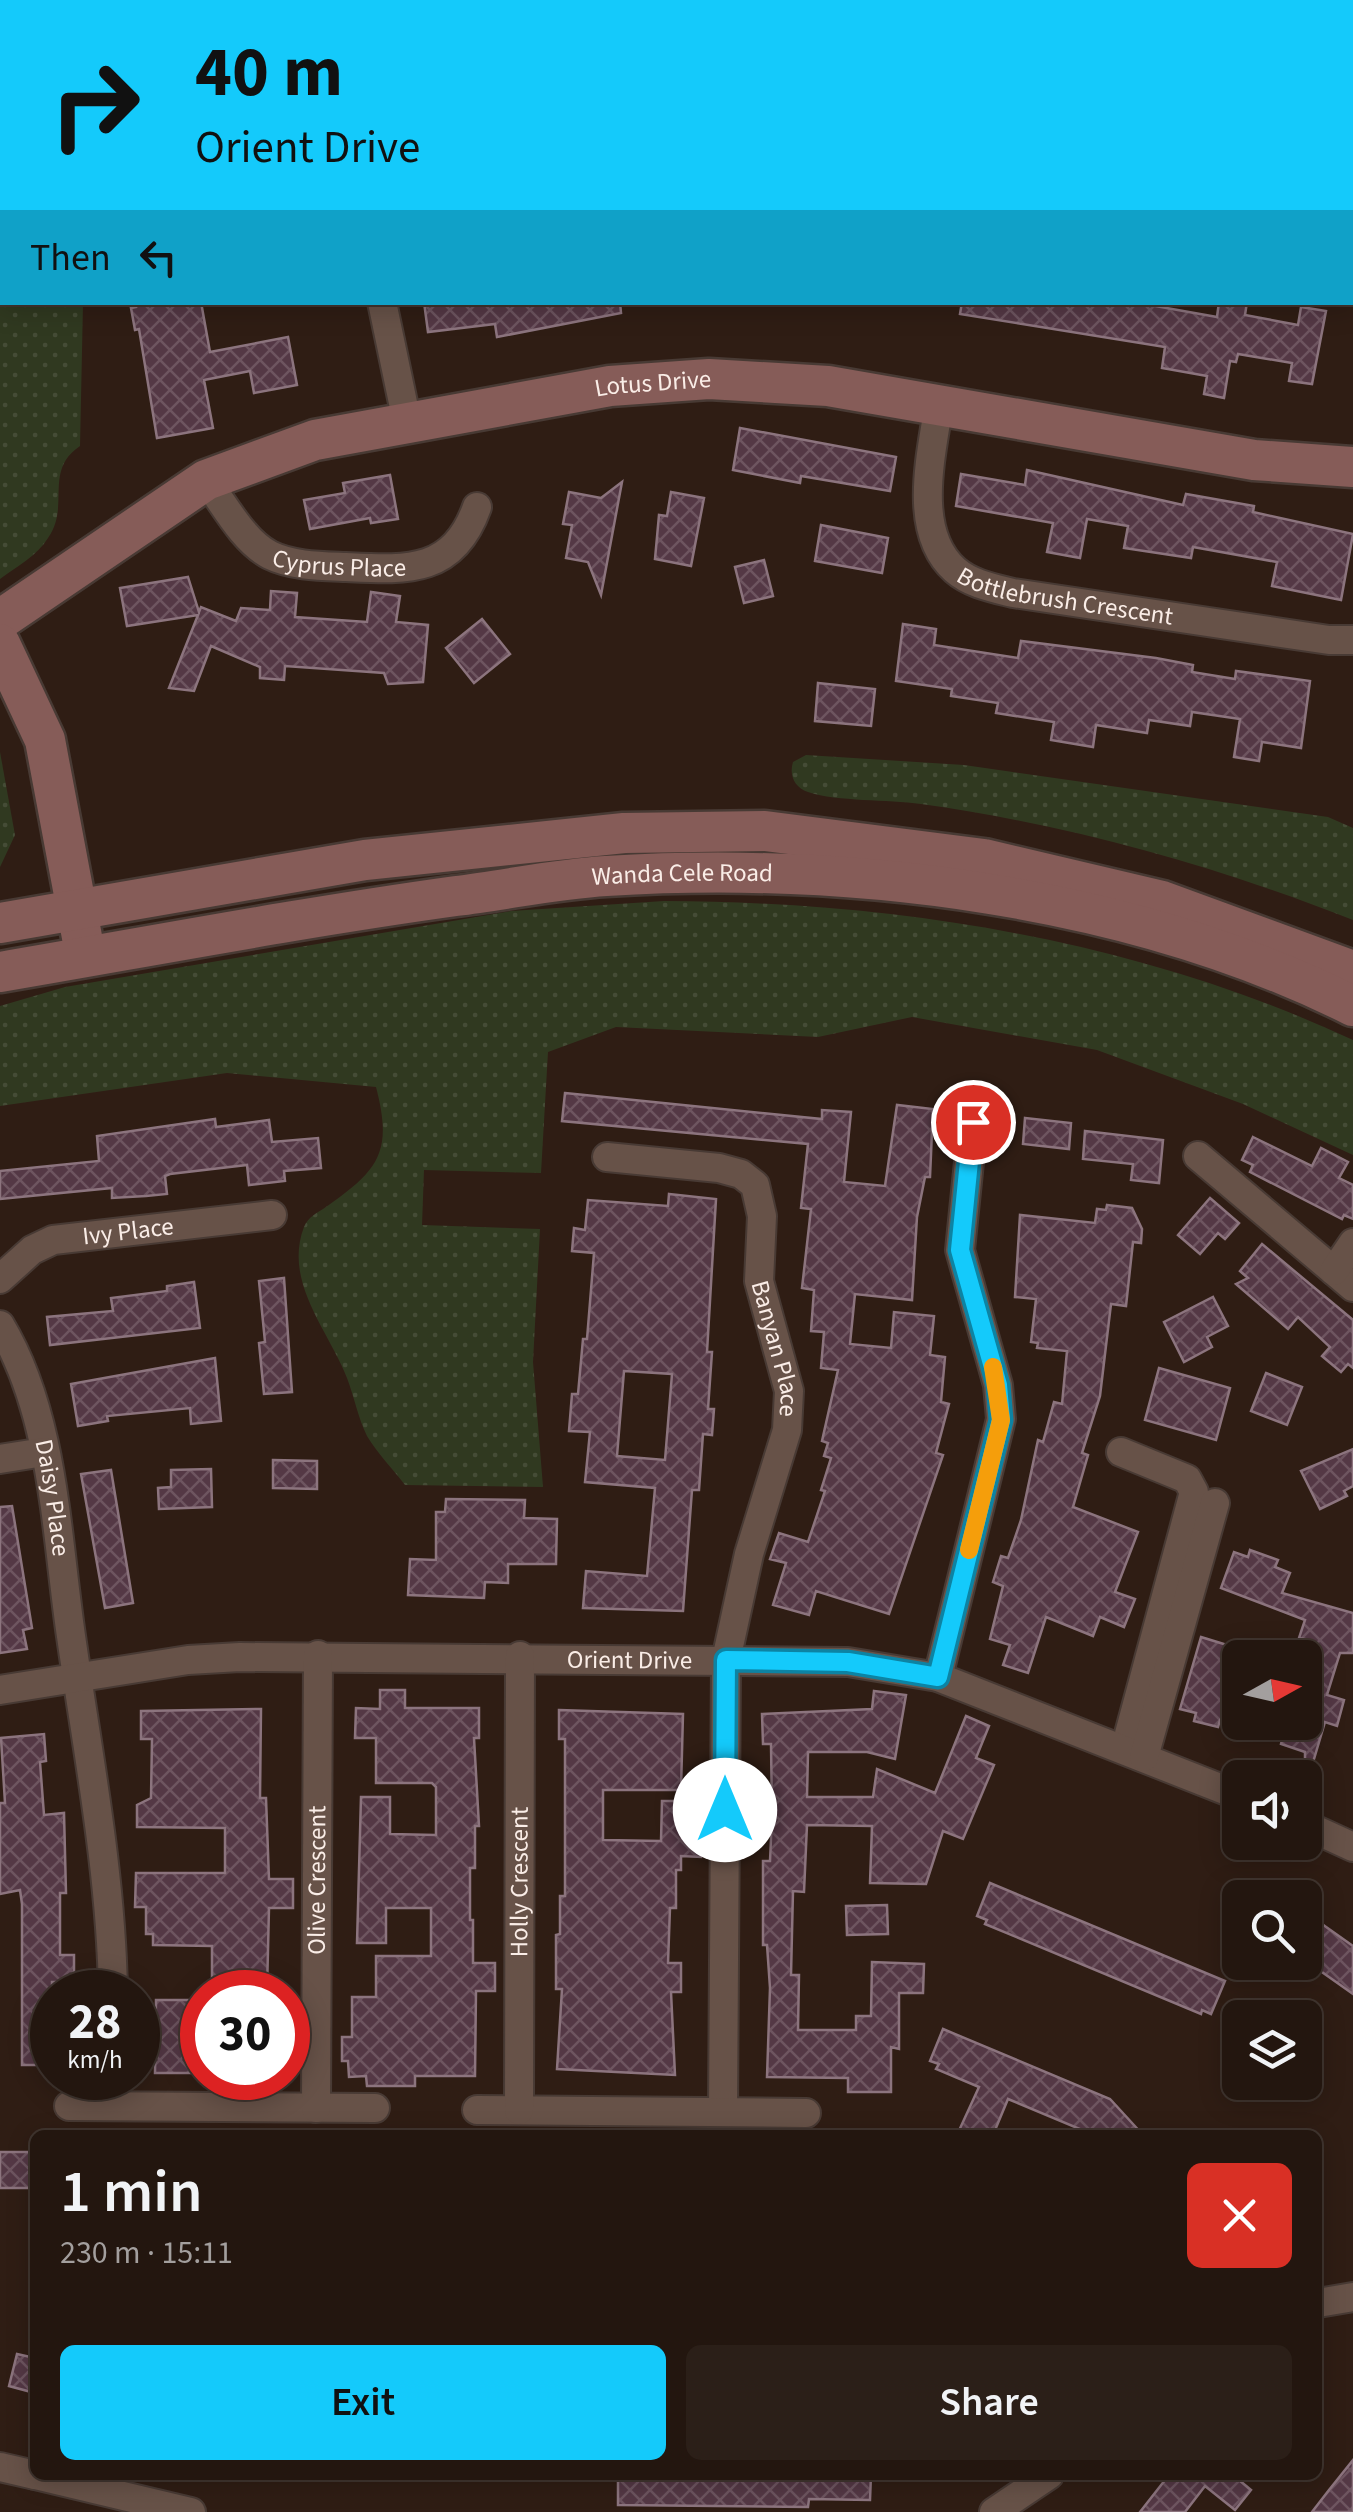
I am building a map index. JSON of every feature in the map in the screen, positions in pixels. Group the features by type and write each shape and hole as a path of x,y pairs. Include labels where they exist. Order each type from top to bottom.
{"street":[{"path":"383,305 407,422"},
{"name":"Lotus Drive","path":"0,620 206,480 315,440 610,386 709,379 828,386 1254,460 1353,467"},
{"name":"Bottlebrush Crescent","path":"939,403 931,470 931,526 938,549 954,570 974,582 1013,593 1329,640 1353,640"},
{"name":"Cyprus Place","path":"206,480 250,539 269,555 323,566 421,566 456,545 469,528 477,506"},
{"path":"0,644 45,740 85,958"},
{"name":"Wanda Cele Road","path":"0,923 365,860 624,833 765,831 984,859 1145,897 1298,948 1353,971"},
{"name":"Wanda Cele Road","path":"0,972 399,904 603,876 746,872 933,886 1048,907 1184,940 1316,988 1353,1006"},
{"path":"938,1677 1001,1420 998,1385 960,1250 973,1122"},
{"name":"Banyan Place","path":"607,1156 741,1174 754,1185 761,1199 759,1282 788,1391 787,1430 745,1568 726,1660"},
{"path":"1198,1156 1344,1278 1353,1244"},
{"name":"Ivy Place","path":"0,1279 32,1250 52,1240 272,1215"},
{"name":"Daisy Place","path":"0,1325 23,1363 44,1452 77,1679"},
{"path":"0,1459 44,1452"},
{"path":"1121,1452 1188,1479 1194,1492 1135,1753"},
{"path":"1135,1753 1216,1502"},
{"name":"Orient Drive","path":"0,1690 188,1660 318,1654 848,1662 938,1677 1222,1789"},
{"name":"Olive Crescent","path":"316,2108 318,1654"},
{"name":"Holly Crescent","path":"519,2110 520,1656"},
{"path":"722,2110 726,1660"},
{"path":"77,1679 109,1890 112,1970"},
{"path":"1322,1833 1353,1847"},
{"path":"114,2100 114,2106"},
{"path":"69,2106 375,2108"},
{"path":"477,2110 806,2113"},
{"path":"1322,2302 1353,2297"},
{"path":"0,2467 30,2474"},
{"path":"56,2480 191,2512"},
{"path":"994,2512 1042,2480"}],"green space":[{"path":"0,305 83,305 80,446 63,466 58,513 48,538 32,556 0,579"},
{"path":"0,752 15,835 0,867"},
{"path":"806,755 964,765 1328,817 1353,828 1353,920 1194,865 1086,835 921,804 808,792 796,784 792,771 793,762"},
{"path":"664,901 841,909 1016,933 1188,976 1271,1005 1353,1040 1353,1155 1243,1104 1097,1050 912,1017 818,1037 616,1027 548,1052 541,1173 424,1170 422,1225 540,1229 533,1362 543,1487 405,1485 367,1436 347,1378 311,1305 299,1267 299,1247 308,1220 359,1182 377,1158 383,1128 376,1087 227,1073 0,1106 0,1006 65,987 511,911"}],"building":[{"path":"202,305 210,352 288,337 297,385 254,393 250,371 204,380 213,428 157,438 139,329 135,330 131,308"},
{"path":"424,305 620,305 621,313 497,337 495,324 428,332"},
{"path":"962,305 1150,305 1217,317 1219,305 1247,305 1245,315 1298,325 1301,307 1326,311 1312,384 1289,381 1292,363 1238,354 1236,362 1230,361 1224,398 1204,394 1207,376 1162,368 1165,347 960,314"},
{"path":"740,428 896,457 890,491 801,476 800,483 733,470"},
{"path":"1027,470 1183,505 1186,494 1254,506 1253,512 1353,534 1341,600 1272,586 1277,562 1193,547 1191,558 1124,548 1128,526 1087,519 1080,558 1047,552 1053,523 956,506 961,474 1025,485"},
{"path":"390,475 398,519 371,523 370,518 310,529 304,500 345,493 343,483"},
{"path":"622,482 601,595 588,562 566,558 572,525 563,524 569,492 601,498"},
{"path":"671,492 704,498 691,566 655,559 659,515 667,516"},
{"path":"821,525 888,538 882,573 815,561"},
{"path":"764,560 773,596 744,603 735,567"},
{"path":"188,577 199,612 201,607 236,621 241,608 270,610 271,591 297,593 295,617 367,622 371,592 400,596 396,622 428,625 423,682 388,684 384,673 285,666 284,680 260,678 260,667 211,646 194,691 169,688 198,615 127,626 120,588"},
{"path":"482,619 510,654 474,683 446,648"},
{"path":"903,624 936,629 934,645 1018,658 1021,641 1156,658 1193,665 1192,672 1235,679 1236,671 1310,681 1301,748 1262,742 1259,761 1234,757 1240,719 1192,712 1190,726 1149,720 1147,733 1096,725 1093,747 1051,740 1054,722 996,713 998,703 951,696 952,689 896,681"},
{"path":"818,683 875,689 871,726 815,721"},
{"path":"565,1093 822,1119 822,1110 851,1112 844,1182 885,1186 897,1105 933,1109 930,1177 925,1177 917,1217 912,1300 855,1294 850,1344 891,1348 894,1312 934,1316 930,1355 945,1357 941,1402 949,1404 936,1453 943,1455 889,1614 816,1591 809,1615 773,1605 786,1563 770,1559 779,1533 808,1542 825,1491 821,1490 831,1458 824,1456 828,1443 822,1441 838,1370 821,1368 824,1332 811,1331 814,1290 802,1288 811,1209 801,1208 808,1144 562,1121"},
{"path":"1025,1118 1071,1123 1069,1149 1023,1144"},
{"path":"215,1119 216,1127 269,1120 272,1142 318,1138 321,1168 284,1171 285,1181 249,1185 247,1165 170,1174 165,1176 167,1194 112,1198 112,1188 0,1199 0,1171 99,1161 97,1136"},
{"path":"1085,1131 1163,1140 1159,1183 1131,1180 1133,1164 1083,1159"},
{"path":"1253,1137 1312,1166 1321,1148 1348,1162 1339,1178 1353,1185 1353,1219 1344,1215 1342,1219 1250,1172 1253,1165 1242,1160"},
{"path":"669,1194 716,1199 707,1352 712,1352 708,1409 714,1409 712,1435 703,1434 699,1490 692,1490 683,1611 583,1608 586,1571 647,1576 655,1488 585,1482 590,1432 569,1431 572,1394 578,1394 583,1339 587,1339 594,1253 572,1251 574,1228 585,1230 588,1200 668,1206","holes":["624,1371 672,1374 665,1460 617,1456"]},
{"path":"1210,1198 1239,1223 1225,1239 1218,1233 1200,1254 1178,1235"},
{"path":"1107,1205 1132,1208 1142,1229 1141,1243 1133,1242 1126,1306 1111,1304 1100,1396 1082,1453 1088,1455 1073,1507 1138,1532 1115,1592 1135,1599 1124,1627 1100,1617 1093,1636 1046,1617 1028,1673 1003,1665 1010,1645 990,1639 1003,1586 993,1582 1001,1556 1008,1558 1021,1520 1038,1440 1043,1442 1054,1402 1062,1404 1067,1351 1037,1348 1038,1343 1031,1342 1036,1299 1015,1297 1020,1215 1095,1223 1097,1209 1106,1210"},
{"path":"1262,1244 1353,1320 1353,1368 1348,1364 1341,1372 1322,1356 1330,1347 1298,1317 1288,1329 1236,1284 1248,1278 1240,1271"},
{"path":"284,1278 292,1392 264,1394 259,1343 265,1342 259,1281"},
{"path":"194,1282 200,1328 50,1345 47,1317 113,1311 111,1298 167,1291 167,1286"},
{"path":"1213,1297 1228,1326 1207,1337 1212,1347 1184,1362 1164,1322"},
{"path":"215,1358 221,1421 191,1424 190,1408 107,1416 108,1421 78,1426 71,1384"},
{"path":"1159,1368 1230,1388 1216,1440 1145,1420"},
{"path":"1266,1373 1302,1387 1287,1425 1251,1411"},
{"path":"1353,1449 1353,1486 1344,1491 1347,1496 1320,1509 1301,1471"},
{"path":"273,1460 317,1461 317,1489 273,1488"},
{"path":"211,1469 212,1507 159,1509 158,1488 171,1487 171,1470"},
{"path":"111,1470 133,1603 105,1608 81,1474"},
{"path":"446,1499 525,1500 524,1518 557,1519 556,1564 508,1564 508,1583 485,1582 484,1598 408,1595 410,1559 436,1560 436,1512 445,1512"},
{"path":"12,1506 32,1628 23,1630 27,1649 0,1653 0,1507"},
{"path":"1250,1550 1278,1560 1275,1567 1290,1573 1282,1593 1353,1613 1353,1653 1340,1653 1327,1695 1344,1700 1337,1726 1325,1722 1322,1732 1322,1640 1299,1638 1305,1620 1221,1588 1234,1552 1248,1557"},
{"path":"1201,1637 1222,1643 1222,1721 1218,1727 1194,1721 1196,1713 1180,1709"},
{"path":"380,1690 405,1690 405,1708 479,1708 479,1738 474,1738 479,1826 475,1826 475,1868 470,1868 470,1920 473,1963 495,1963 495,1991 476,1991 475,2076 415,2076 415,2086 367,2086 366,2076 349,2077 348,2061 342,2061 342,2037 352,2037 352,1997 376,1997 376,1956 431,1956 431,1908 386,1908 386,1943 357,1943 361,1797 390,1797 390,1834 436,1835 436,1787 432,1783 376,1783 376,1738 355,1738 356,1708 380,1709"},
{"path":"874,1691 906,1695 895,1759 867,1752 808,1752 807,1797 873,1797 877,1769 935,1793 966,1716 989,1726 976,1758 994,1765 963,1839 943,1831 926,1884 870,1883 872,1826 807,1825 804,1892 793,1891 791,1975 799,1975 798,2030 856,2030 856,2016 871,2016 872,1962 924,1964 923,1993 899,1993 899,2049 891,2047 891,2092 848,2092 848,2078 767,2077 770,1988 767,1945 763,1945 763,1861 770,1861 772,1816 771,1744 763,1744 762,1714 872,1709"},
{"path":"261,1709 260,1798 266,1798 269,1879 293,1879 293,1908 269,1908 268,1970 212,1970 212,1946 153,1945 153,1934 146,1934 146,1907 135,1907 136,1873 225,1873 225,1828 137,1827 137,1805 151,1798 152,1739 141,1739 141,1711"},
{"path":"559,1710 683,1714 681,1790 603,1790 603,1840 661,1841 662,1801 689,1801 689,1835 700,1836 701,1857 681,1856 681,1870 676,1870 676,1908 670,1908 668,1963 681,1963 681,1992 671,1992 675,2075 557,2069 562,1989 556,1989 556,1935 560,1934 560,1896 565,1896 565,1739 559,1739"},
{"path":"44,1734 46,1761 40,1762 44,1815 64,1813 66,1893 60,1893 60,1955 74,1955 74,1970 30,1970 30,2065 22,2065 20,1890 0,1894 0,1803 5,1803 1,1738"},
{"path":"1282,1740 1320,1740 1314,1760 1305,1760 1305,1752 1281,1744"},
{"path":"990,1883 1225,1981 1211,2014 1202,2010 1201,2014 985,1924 987,1920 977,1916"},
{"path":"887,1905 888,1934 847,1935 846,1906"},
{"path":"1322,1924 1353,1946 1353,1994 1322,1972"},
{"path":"160,2000 180,2000 180,2073 160,2073"},
{"path":"943,2029 1110,2099 1138,2130 1082,2130 1008,2099 995,2130 959,2130 979,2087 936,2069 939,2064 930,2061"},
{"path":"0,2152 30,2152 30,2188 0,2188"},
{"path":"17,2354 30,2357 30,2392 9,2386"},
{"path":"1353,2460 1353,2512 1312,2512 1329,2490"},
{"path":"618,2480 871,2480 870,2500 809,2499 808,2507 618,2505"},
{"path":"1165,2480 1239,2480 1251,2490 1235,2510 1205,2486 1185,2512 1140,2512"}],"slow traffic":[{"path":"969,1550 1001,1420 993,1367"}],"route":[{"path":"725,1810 726,1660 848,1662 938,1677 1001,1420 998,1385 960,1250 973,1122"}]}
